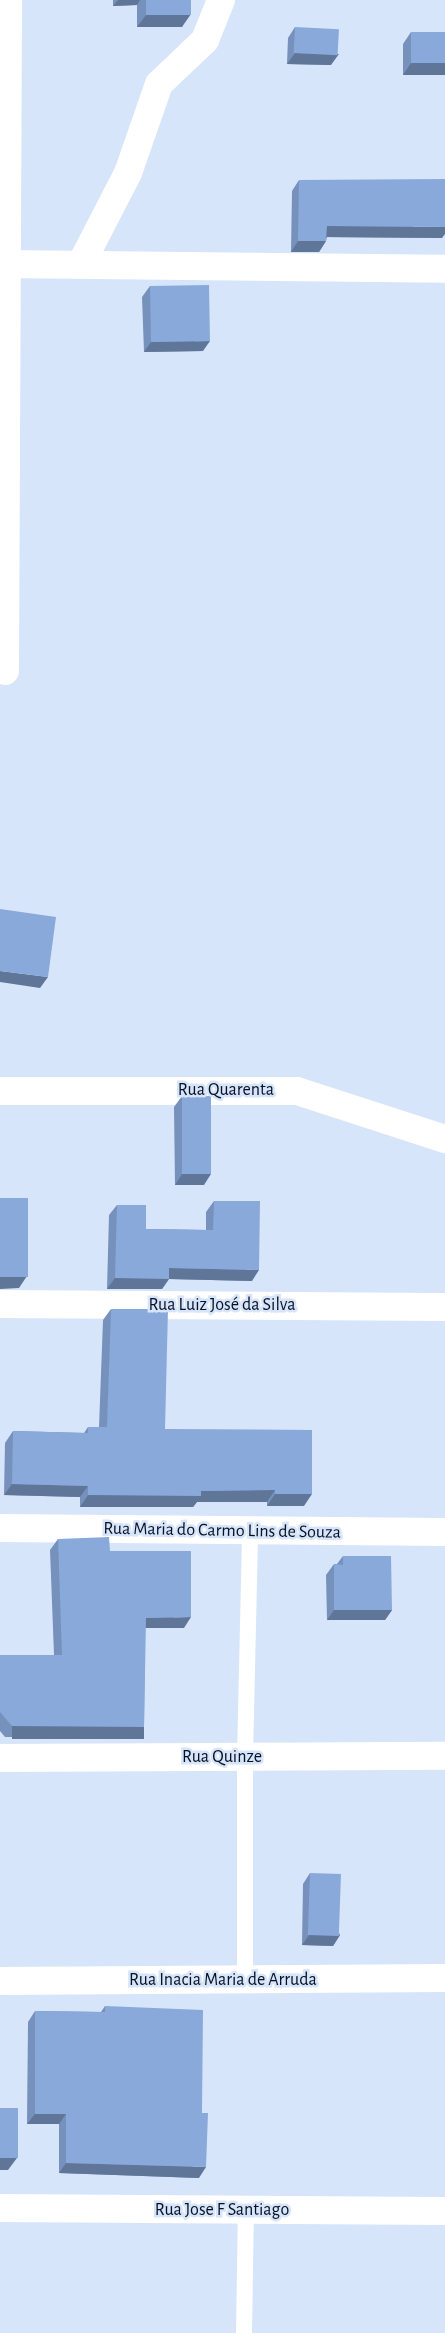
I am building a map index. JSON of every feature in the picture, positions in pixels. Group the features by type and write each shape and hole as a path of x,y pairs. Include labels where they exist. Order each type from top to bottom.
{"street":[{"path":"5,671 3,264 8,0"},
{"path":"81,264 128,174 159,84 205,40 221,0"},
{"path":"3,264 445,269"},
{"name":"Rua Quarenta","path":"0,1091 297,1091 445,1139"},
{"name":"Rua Luiz José da Silva","path":"0,1304 445,1307"},
{"name":"Rua Maria do Carmo Lins de Souza","path":"0,1528 250,1532 445,1532"},
{"name":"Rua Quinze","path":"0,1758 445,1756"},
{"name":"Rua Inacia Maria de Arruda","path":"0,1981 245,1981 445,1978"},
{"name":"Rua Jose F Santiago","path":"0,2208 445,2210"}],"lane":[{"path":"245,1981 245,1757 250,1532"},
{"path":"244,2333 246,2210"}],"building":[{"path":"146,0 191,0 191,15 146,15"},
{"path":"295,27 339,29 338,55 294,53"},
{"path":"411,32 445,32 445,63 411,63"},
{"path":"445,179 445,227 327,226 326,241 298,241 299,180"},
{"path":"209,285 210,341 151,342 150,286"},
{"path":"0,909 56,917 48,977 0,971"},
{"path":"182,1096 211,1096 211,1174 182,1174"},
{"path":"0,1198 28,1198 28,1277 0,1277"},
{"path":"214,1201 260,1201 259,1270 169,1268 169,1279 115,1278 117,1205 146,1205 146,1229 213,1230"},
{"path":"111,1309 168,1309 165,1429 312,1430 312,1494 275,1494 275,1490 201,1491 201,1496 88,1495 88,1486 12,1484 13,1431 88,1433 88,1427 107,1427"},
{"path":"109,1537 110,1551 191,1551 191,1617 146,1618 144,1727 12,1726 0,1712 0,1655 62,1655 58,1539"},
{"path":"343,1556 391,1556 392,1610 334,1610 334,1564 343,1565"},
{"path":"310,1873 341,1874 339,1936 308,1935"},
{"path":"105,2006 203,2010 202,2113 208,2113 206,2167 66,2163 66,2114 35,2114 35,2011 105,2012"},
{"path":"0,2108 18,2108 18,2158 0,2158"}]}
